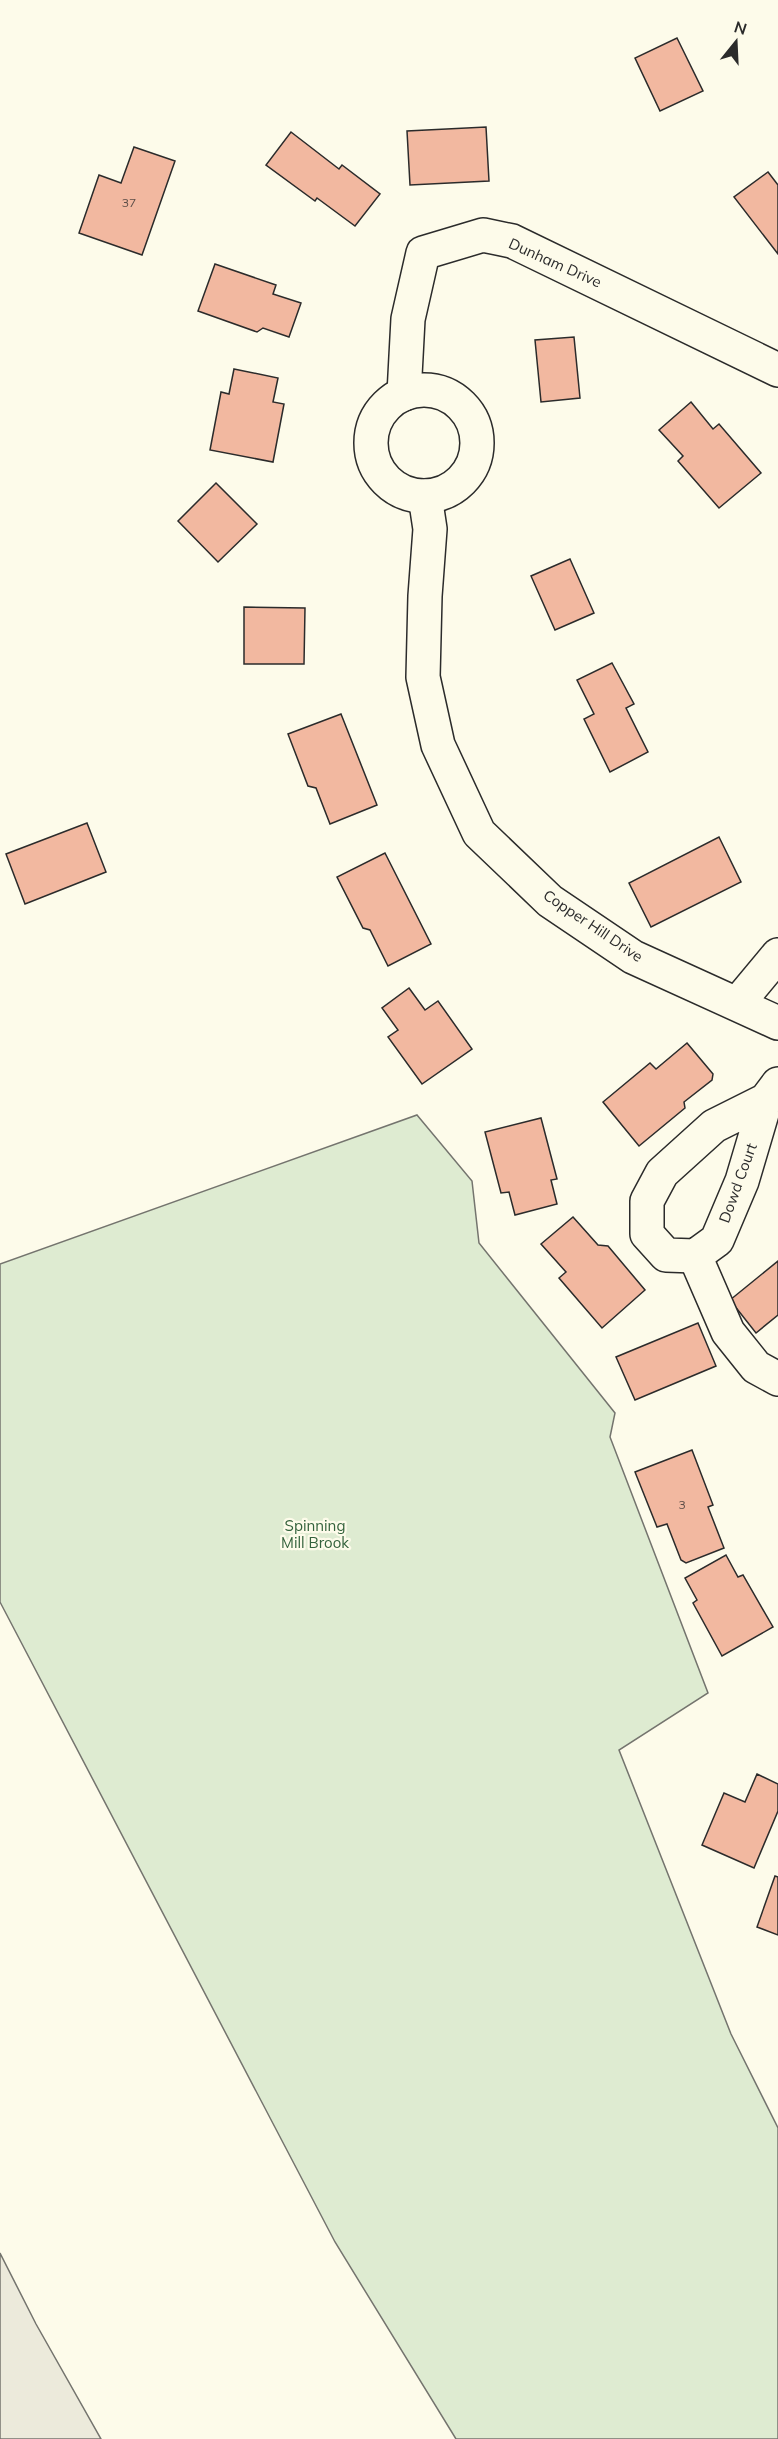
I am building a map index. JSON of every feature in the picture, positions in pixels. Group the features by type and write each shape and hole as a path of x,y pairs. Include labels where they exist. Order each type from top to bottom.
{"street":[{"name":"Dunham Drive","path":"404,394 408,319 423,253 483,235 512,241 770,364 778,370"},
{"path":"420,390 437,392 453,399 466,410 476,433 476,458 468,474 456,486 441,494 425,496 410,494 396,488 384,478 376,465 372,450 372,435 376,421 385,408 404,394 420,390"},
{"name":"Copper Hill Drive","path":"425,496 430,528 425,596 423,677 438,745 479,833 550,901 633,957 778,1023"},
{"path":"738,1003 778,955"},
{"name":"Dowd Court","path":"772,1092 742,1181 717,1240 695,1256 666,1255 647,1234 647,1201 662,1173 714,1126 772,1092"},
{"path":"695,1256 728,1332 756,1367 778,1379"}],"green space":[{"name":"Spinning Mill Brook","path":"417,1115 472,1181 479,1243 615,1413 610,1437 708,1693 619,1750 731,2034 778,2128 778,2439 456,2439 335,2242 0,1602 0,1264"}],"shaded area":[{"path":"0,2253 36,2324 101,2439 0,2439"}],"building":[{"path":"677,38 703,91 660,111 635,58"},
{"path":"486,127 489,181 410,185 407,131"},
{"path":"291,132 339,169 342,165 380,194 355,226 317,198 315,201 266,165"},
{"path":"134,147 175,161 142,255 79,233 99,175 121,183"},
{"path":"768,172 778,185 778,254 734,197"},
{"path":"215,264 276,285 273,294 301,303 289,337 263,328 257,332 198,311"},
{"path":"574,337 580,398 541,402 535,340"},
{"path":"234,369 278,378 273,402 284,404 273,462 210,450 221,392 229,394"},
{"path":"691,402 713,429 719,424 761,473 719,508 678,461 683,456 659,430"},
{"path":"216,483 257,524 218,562 178,521"},
{"path":"570,559 594,613 555,630 531,576"},
{"path":"244,607 305,608 304,664 244,664"},
{"path":"612,663 634,704 626,708 648,752 610,772 584,719 594,714 577,680"},
{"path":"341,714 377,805 330,824 316,788 308,786 288,734"},
{"path":"87,823 106,872 25,904 6,854"},
{"path":"719,837 741,882 651,927 629,883"},
{"path":"385,853 431,944 388,966 370,930 363,928 337,877"},
{"path":"409,988 425,1010 438,1001 472,1049 422,1084 388,1037 398,1030 382,1008"},
{"path":"687,1043 713,1074 712,1080 684,1102 685,1108 639,1146 603,1102 650,1063 656,1069"},
{"path":"541,1118 557,1179 551,1180 557,1204 515,1215 509,1192 501,1193 485,1132"},
{"path":"573,1217 598,1245 608,1246 645,1290 602,1328 559,1278 566,1272 541,1244"},
{"path":"778,1261 778,1315 756,1333 730,1300"},
{"path":"698,1323 716,1366 635,1400 616,1357"},
{"path":"692,1450 713,1505 708,1507 724,1548 686,1563 681,1560 667,1524 657,1527 635,1472"},
{"path":"726,1555 738,1577 743,1575 773,1627 722,1656 693,1603 697,1600 685,1578"},
{"path":"757,1774 778,1784 778,1811 754,1868 702,1845 724,1793 745,1802"},
{"path":"775,1876 778,1877 778,1935 757,1927"}]}
